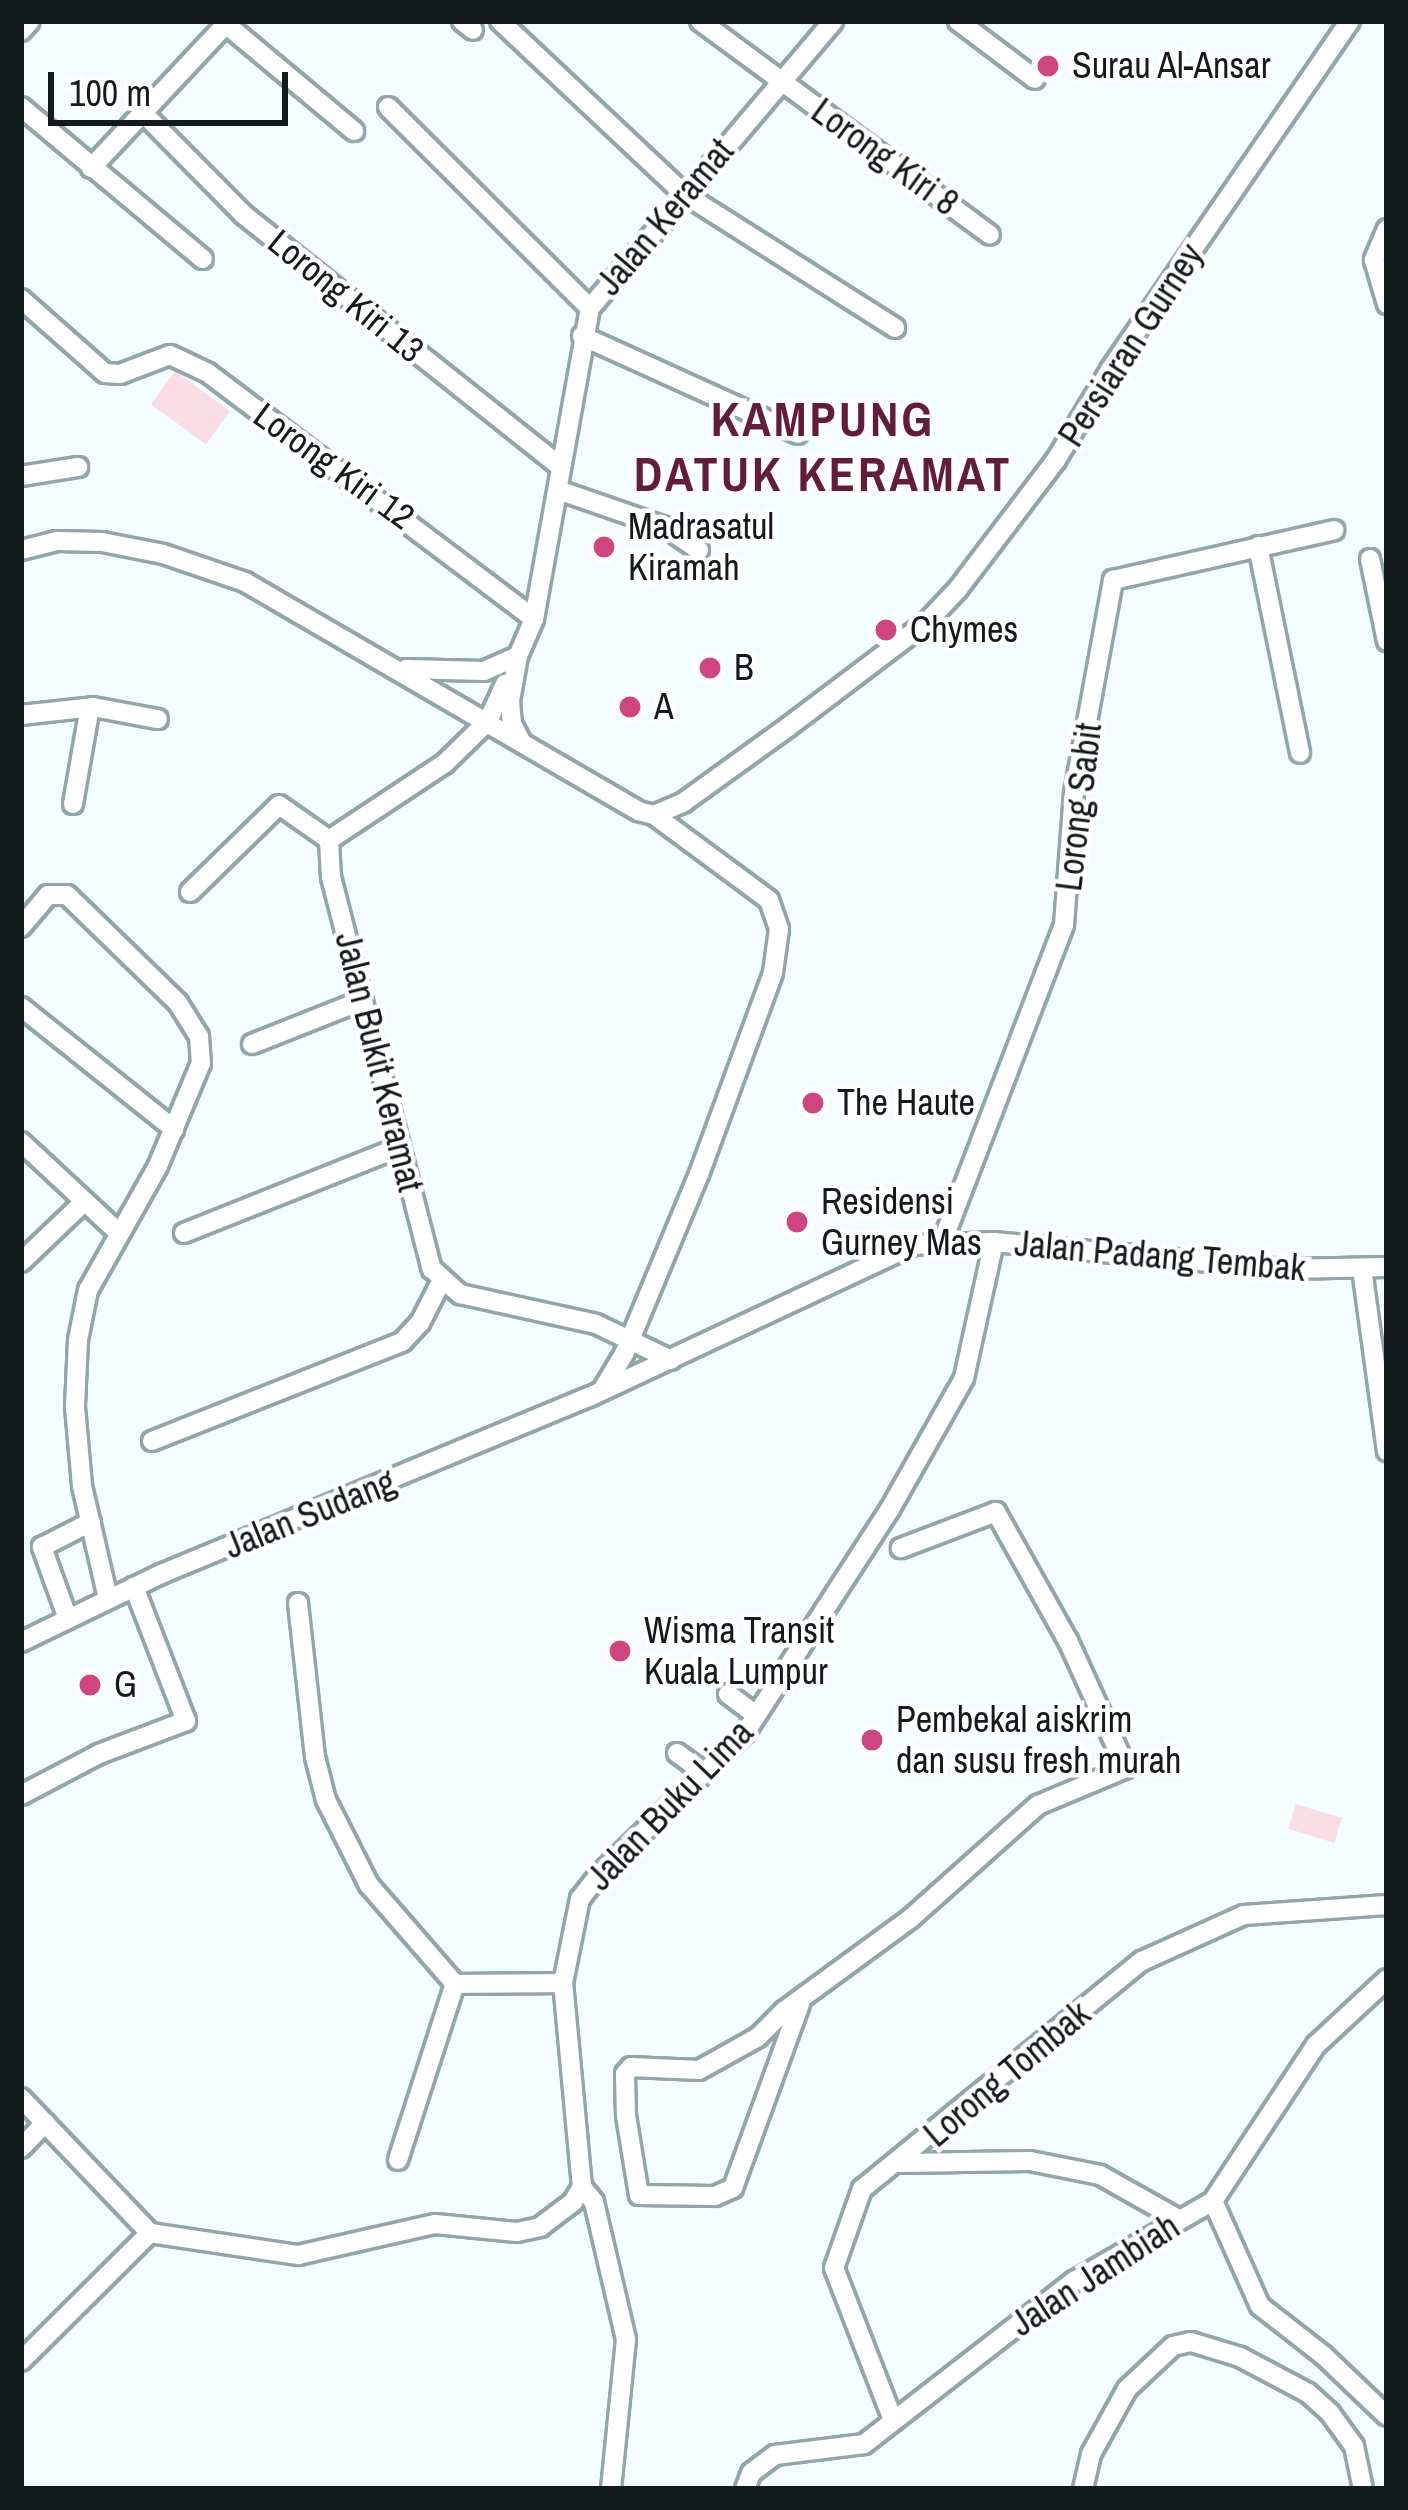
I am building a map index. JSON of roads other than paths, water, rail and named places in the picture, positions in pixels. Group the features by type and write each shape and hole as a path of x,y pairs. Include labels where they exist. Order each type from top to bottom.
{"street":[{"path":"21,31 30,21"},
{"path":"500,21 684,194 895,328"},
{"name":"Lorong Kiri 8","path":"700,21 990,235"},
{"name":"Jalan Keramat","path":"521,742 509,714 518,656 534,620 590,308 833,21"},
{"path":"958,21 1035,79"},
{"name":"Persiaran Gurney","path":"654,815 684,802 788,727 928,621 958,589 1056,460 1111,370 1351,21"},
{"path":"91,168 224,23 354,131"},
{"path":"388,106 590,308"},
{"path":"21,107 203,259"},
{"name":"Lorong Kiri 13","path":"144,113 244,214 560,466"},
{"path":"1387,229 1374,260 1387,304"},
{"name":"Lorong Kiri 12","path":"21,298 105,373 120,374 152,357 170,355 208,373 534,620"},
{"path":"582,336 798,434"},
{"path":"21,476 78,467"},
{"path":"557,490 665,527 699,550"},
{"name":"Lorong Sabit","path":"943,1240 1064,925 1074,793 1113,580 1334,530"},
{"path":"21,550 57,541 164,554 245,582 638,812 654,815 769,900 779,929 773,973 723,1111 629,1340 602,1391"},
{"path":"1258,546 1300,753"},
{"path":"1370,559 1387,641"},
{"path":"396,668 484,671 518,656"},
{"path":"190,892 279,805 328,841 444,764 488,722 518,656"},
{"path":"21,716 90,707 158,719"},
{"path":"74,804 90,707"},
{"name":"Jalan Bukit Keramat","path":"328,841 331,878 400,1147 432,1269 442,1280"},
{"path":"21,927 48,895 67,895 178,1003 199,1036 201,1064 158,1166 88,1290 78,1340 75,1407 91,1522 108,1599"},
{"path":"252,1044 363,1000"},
{"path":"24,1016 173,1129"},
{"path":"21,1142 118,1232"},
{"path":"184,1232 400,1147"},
{"path":"23,1258 85,1201"},
{"name":"Jalan Padang Tembak","path":"670,1360 914,1245 943,1240 1285,1269 1387,1267"},
{"name":"Jalan Buku Lima","path":"611,2489 626,2339 594,2202 582,2187 563,1983 580,1900 756,1715 890,1509 964,1378 994,1242"},
{"path":"1362,1269 1387,1451"},
{"path":"152,1441 402,1342 434,1301 442,1280 460,1294 596,1324 670,1360"},
{"name":"Jalan Sudang","path":"21,1642 134,1587 670,1360"},
{"path":"800,2003 733,2188 715,2196 640,2195 626,2116 625,2074 631,2066 699,2070 800,2003 937,1897 1037,1804 1126,1768 1068,1641 996,1512 901,1548"},
{"path":"68,1618 42,1547 91,1522"},
{"path":"21,1795 99,1754 186,1720 134,1587"},
{"path":"298,1603 310,1723 326,1800 369,1885 454,1984 563,1983"},
{"path":"728,1694 756,1715"},
{"path":"677,1753 704,1773"},
{"name":"Lorong Tombak","path":"893,2420 834,2269 862,2189 900,2163 1142,1961 1244,1916 1387,1905"},
{"name":"Jalan Jambiah","path":"746,2489 751,2473 775,2455 864,2444 1074,2281 1213,2200 1316,2045 1387,1979"},
{"path":"398,2160 454,1984"},
{"path":"21,2098 150,2233 298,2255 406,2227 449,2224 517,2232 556,2218 582,2187"},
{"path":"21,2148 45,2123"},
{"path":"900,2163 1030,2162 1076,2170 1152,2200 1178,2219"},
{"path":"1213,2200 1260,2306 1372,2398 1387,2416"},
{"path":"21,2361 150,2233"},
{"path":"1083,2489 1091,2454 1127,2390 1173,2346 1191,2342 1240,2357 1308,2393 1354,2446 1363,2489"}],"place":[{"name":"Surau Al-Ansar","path":"1048,66"},
{"name":"Madrasatul Kiramah","path":"604,547"},
{"name":"Chymes","path":"886,630"},
{"name":"B","path":"710,668"},
{"name":"A","path":"630,707"},
{"name":"The Haute","path":"813,1103"},
{"name":"Residensi Gurney Mas","path":"797,1222"},
{"name":"Wisma Transit Kuala Lumpur","path":"620,1651"},
{"name":"G","path":"90,1685"},
{"name":"Pembekal aiskrim dan susu fresh murah","path":"872,1740"}],"district":[{"name":"KAMPUNG DATUK KERAMAT","path":"823,446"}]}
